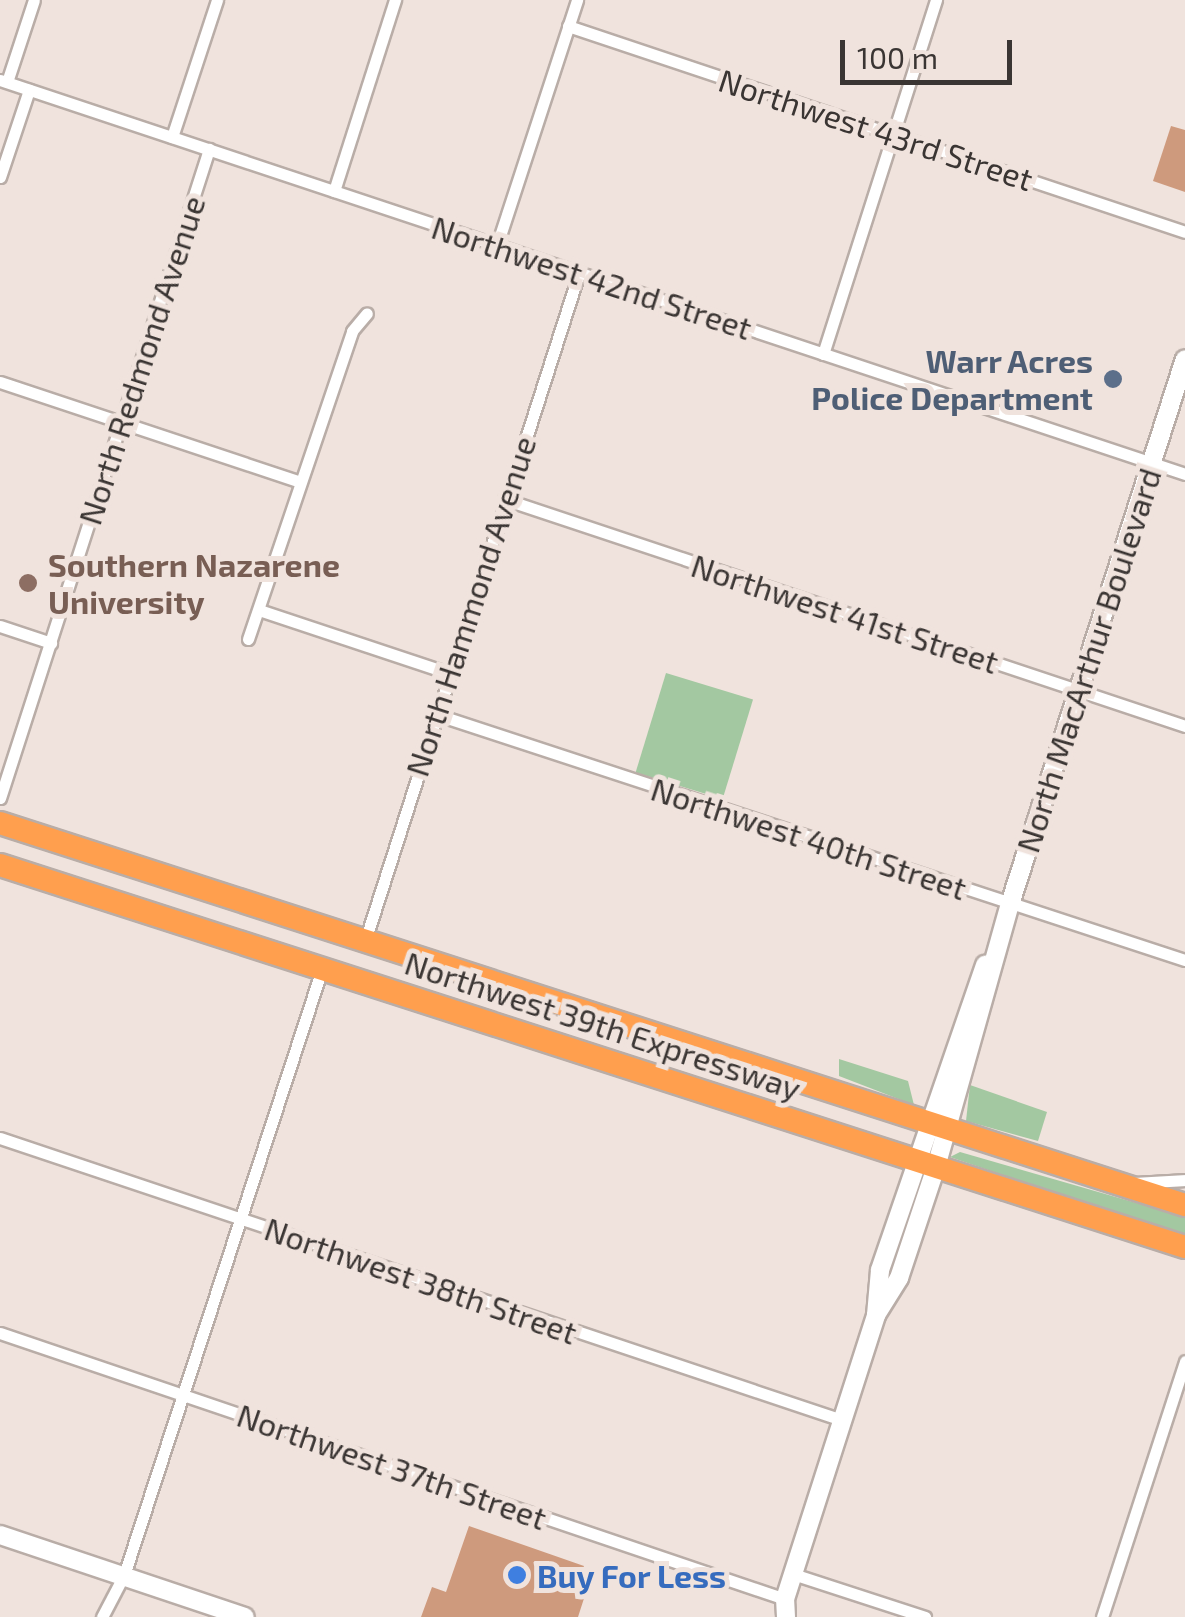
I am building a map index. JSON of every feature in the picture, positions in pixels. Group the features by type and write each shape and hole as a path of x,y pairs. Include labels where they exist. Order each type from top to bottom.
{"highway":[{"name":"Northwest 39th Expressway","path":"0,822 1185,1206"},
{"name":"Northwest 39th Expressway","path":"0,865 1185,1247"},
{"path":"158,915 170,879"},
{"path":"322,968 335,931"},
{"path":"352,978 365,941"}],"main road":[{"name":"North MacArthur Boulevard","path":"769,1617 785,1608 876,1314 880,1270 926,1164 1185,358"},
{"path":"0,1535 245,1617"}],"street":[{"path":"4,81 34,0"},
{"path":"172,137 217,0"},
{"path":"334,191 396,0"},
{"path":"497,245 576,0"},
{"path":"823,354 936,0"},
{"name":"Northwest 43rd Street","path":"568,26 1185,232"},
{"name":"Northwest 42nd Street","path":"4,81 1185,474"},
{"path":"0,177 29,90"},
{"name":"North Redmond Avenue","path":"0,798 209,149"},
{"name":"North Hammond Avenue","path":"365,941 579,272"},
{"path":"248,640 352,331 366,312"},
{"path":"0,382 300,482"},
{"name":"Northwest 41st Street","path":"504,499 1185,726"},
{"path":"259,610 448,673"},
{"path":"0,626 50,642"},
{"name":"Northwest 40th Street","path":"435,714 1185,960"},
{"path":"102,1617 124,1575 322,968"},
{"name":"Northwest 38th Street","path":"0,1138 842,1420"},
{"name":"Northwest 39th Expressway","path":"1123,1186 1185,1180"},
{"name":"Northwest 37th Street","path":"0,1334 785,1608"},
{"path":"1102,1617 1185,1362"},
{"path":"793,1574 925,1617"}],"green space":[{"path":"666,673 753,700 723,799 636,772"},
{"path":"839,1059 908,1081 914,1105 839,1076"},
{"path":"970,1085 1047,1112 1038,1141 966,1121"},
{"path":"960,1152 1185,1217 1185,1237 950,1157"}],"building":[{"path":"1171,126 1185,130 1185,192 1153,181"},
{"name":"Buy For Less","path":"469,1526 584,1566 578,1583 588,1586 578,1617 421,1617 432,1587 446,1592"}],"place":[{"name":"Warr Acres Police Department","path":"1113,379"},
{"name":"Southern Nazarene University","path":"28,583"},
{"name":"Buy For Less","path":"517,1575"}]}
